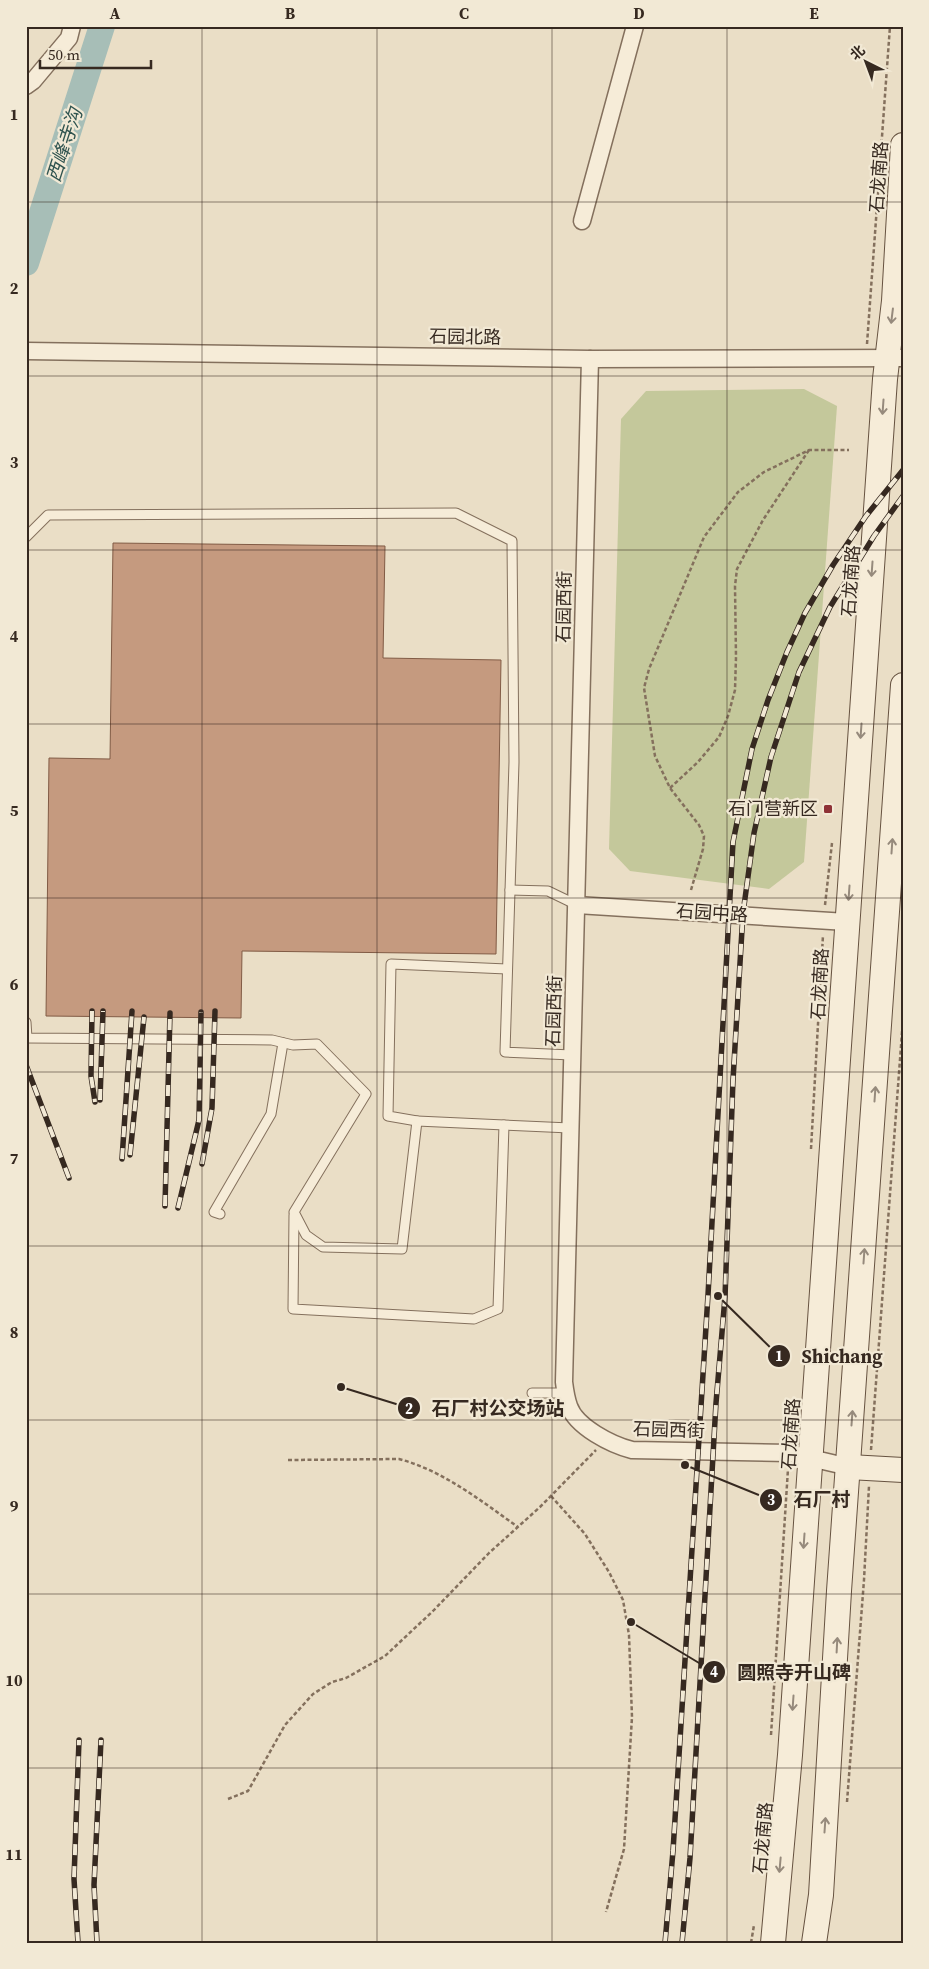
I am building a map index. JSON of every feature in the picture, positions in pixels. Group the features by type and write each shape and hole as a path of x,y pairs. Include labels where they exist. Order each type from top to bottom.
{"main road":[{"name":"石龙南路","path":"773,1943 790,1755 800,1455 847,922 885,358 894,301 903,145"},
{"path":"814,1943 821,1896 849,1467 895,913 903,685"},
{"path":"849,1467 903,1470"}],"street":[{"path":"26,86 33,81 69,38 72,26"},
{"path":"582,220 636,26"},
{"name":"石园北路","path":"26,351 590,359 885,358"},
{"name":"石园西街","path":"590,359 564,1382 569,1408 582,1423 614,1446 632,1450 800,1455 849,1467"},
{"name":"石园中路","path":"577,905 847,922"}],"lane":[{"path":"26,537 48,516 456,513 512,541 514,762 504,1052 572,1055"},
{"path":"510,890 548,891 577,905"},
{"path":"507,969 391,964 388,1116 417,1120 570,1128"},
{"path":"26,1022 26,1038 272,1040 293,1045 317,1044 366,1094 294,1212 293,1309 474,1319 498,1309 504,1125"},
{"path":"220,1214 214,1212 271,1114 283,1043"},
{"path":"294,1212 306,1235 323,1247 402,1249 417,1120"},
{"path":"532,1393 566,1393"}],"path":[{"name":"石龙南路","path":"885,358 890,26"},
{"path":"691,890 703,849 704,836 699,825 670,788 654,756 644,688 649,669 704,537 738,492 764,472 809,450 849,450"},
{"path":"670,788 698,762 719,737 728,716 735,690 735,586 737,569 763,520 809,450"},
{"name":"石龙南路","path":"811,1158 824,921 833,840"},
{"name":"石龙南路","path":"770,1739 800,1455 794,1392"},
{"path":"228,1800 248,1791 285,1725 313,1694 332,1682 346,1678 384,1656 551,1496 606,1440"},
{"path":"288,1460 399,1459 417,1464 442,1476 518,1527"},
{"path":"551,1496 585,1534 609,1572 623,1600 630,1635 632,1717 624,1849 606,1912"},
{"path":"751,1943 755,1917"}],"green space":[{"path":"804,389 837,406 804,862 769,889 630,871 609,849 621,419 646,391"}],"building":[{"path":"113,543 385,546 383,658 501,660 496,954 242,951 241,1018 46,1016 49,758 110,759"}],"waterway":[{"name":"西峰寺沟","path":"26,263 102,26"}],"railway":[{"path":"665,1943 673,1851 708,1295 733,842 752,749 768,700 787,652 805,613 833,565 866,516 903,470"},
{"path":"682,1943 690,1858 716,1403 725,1297 733,1080 743,913 754,833 771,757 799,672 830,607 874,536 903,496"},
{"path":"92,1011 91,1076 95,1102"},
{"path":"100,1100 103,1011"},
{"path":"122,1159 132,1011"},
{"path":"202,1164 212,1108 215,1011"},
{"path":"178,1208 199,1120 201,1012"},
{"path":"165,1206 170,1013"},
{"path":"130,1155 144,1017"},
{"path":"26,1065 69,1178"},
{"path":"78,1943 74,1879 79,1740"},
{"path":"97,1943 94,1885 101,1740"}],"place":[{"name":"石门营新区","path":"828,809"},
{"name":"Shichang","path":"718,1296"},
{"name":"石厂村公交场站","path":"341,1387"},
{"name":"石厂村","path":"685,1465"},
{"name":"圆照寺开山碑","path":"631,1622"}]}
